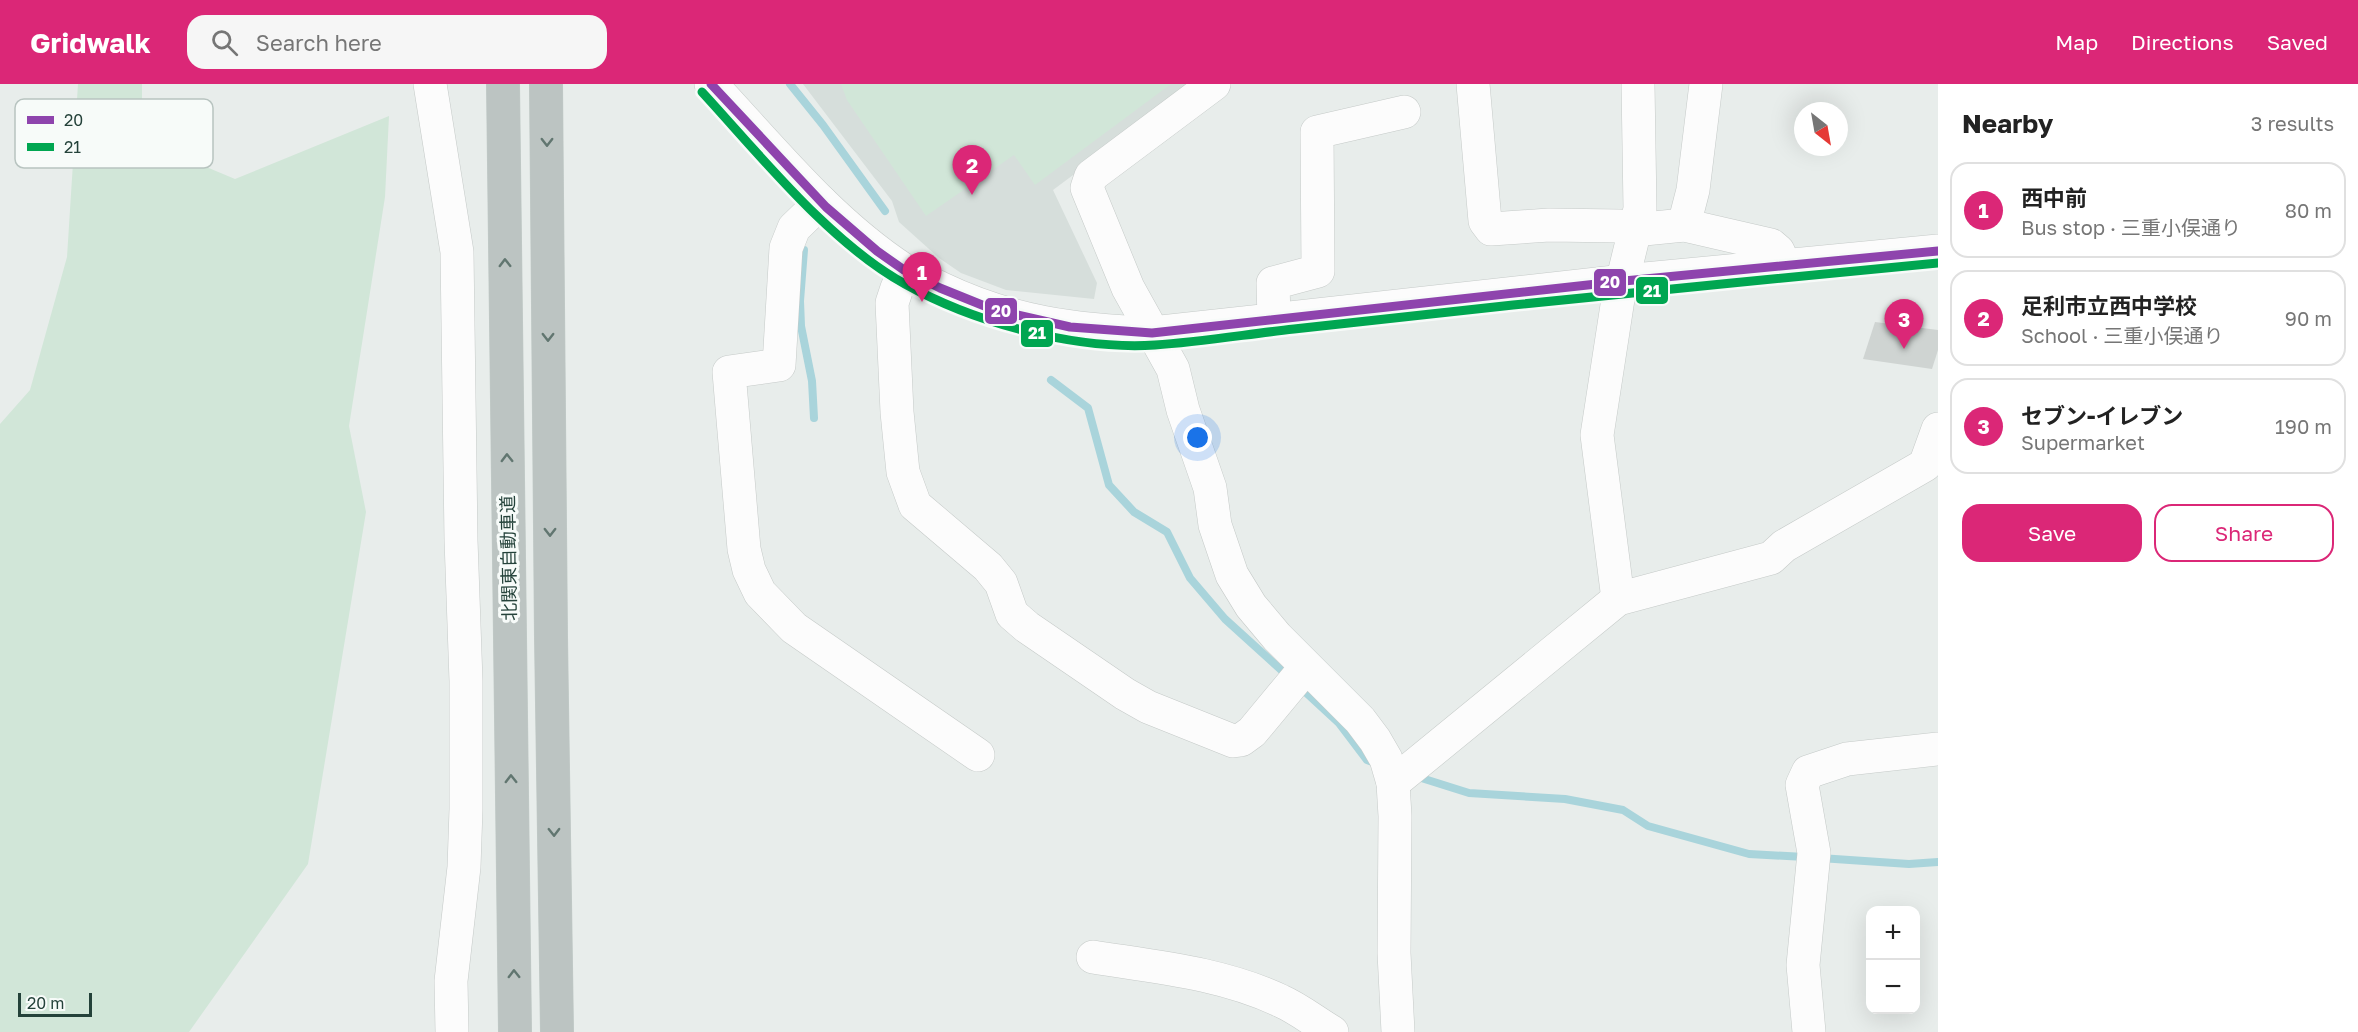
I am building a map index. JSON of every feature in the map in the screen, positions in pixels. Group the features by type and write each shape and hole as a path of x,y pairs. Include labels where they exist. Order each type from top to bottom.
{"highway":[{"name":"北関東自動車道","path":"503,84 515,1032"},
{"path":"546,84 550,614 557,1032"}],"street":[{"path":"430,84 457,252 460,540 466,681 466,810 464,867 451,981 452,1032"},
{"path":"711,84 821,202 863,240 905,271 956,295 1009,315 1077,329 1152,333 1624,281 1938,251"},
{"path":"1214,84 1091,176 1087,188 1128,288 1173,369 1183,410 1210,488 1215,525 1232,575 1251,606 1277,637 1360,720 1386,759 1393,783 1395,816 1394,953 1398,1032"},
{"path":"1473,84 1485,221 1491,229 1549,225 1620,226 1634,230 1684,225 1771,245 1778,251 1785,266"},
{"path":"1618,599 1597,435 1618,299 1640,209 1638,84"},
{"path":"1684,225 1693,189 1706,84"},
{"path":"1274,320 1273,283 1317,271 1317,132 1404,112"},
{"path":"821,202 794,228 786,248 779,365 729,372 744,549 749,570 760,593 794,628 978,755"},
{"path":"1899,256 1938,269"},
{"path":"905,271 892,303 897,412 903,472 915,505 988,567 1001,584 1012,614 1027,627 1148,707 1233,741 1240,740 1252,732 1306,667"},
{"path":"1393,783 1618,599 1771,558 1784,546 1925,465 1938,429"},
{"path":"1809,1032 1803,965 1814,853 1802,785 1808,772 1847,759 1938,749"},
{"path":"1093,957 1193,973 1243,987 1281,1001 1332,1032"}],"shaded area":[{"path":"803,84 1195,84 1053,190 1097,283 1094,299 1006,290 961,273 939,258 899,222 892,201"}],"green space":[{"path":"78,84 142,84 142,99 77,99"},
{"path":"841,84 1171,84 1035,185 1014,155 926,216 847,100"},
{"path":"389,116 385,197 349,426 366,512 308,864 189,1032 0,1032 0,424 30,390 67,257 73,168 209,168 235,179"}],"building":[{"path":"1875,322 1938,330 1938,350 1932,369 1863,359"}],"waterway":[{"path":"790,84 823,125 885,211"},
{"path":"804,250 800,301 801,326 812,381 814,418"},
{"path":"1051,380 1088,408 1109,485 1134,512 1167,532 1190,578 1225,619 1289,677"},
{"path":"1300,687 1339,723 1367,760 1375,763"},
{"path":"1415,776 1469,793 1565,799 1623,810 1648,826 1749,854 1805,857"},
{"path":"1820,858 1909,864 1938,862"}],"transit line":[{"name":"20","path":"711,84 826,207 877,251 904,270 940,288 992,309 1070,327 1152,333 1624,281 1938,251"},
{"name":"21","path":"702,92 797,196 850,246 877,267 905,284 962,311 1026,331 1092,343 1172,344 1513,305 1938,263"}],"place":[{"name":"足利市立西中学校","path":"972,195"},
{"name":"西中前","path":"922,302"},
{"name":"セブン-イレブン","path":"1904,349"}]}
